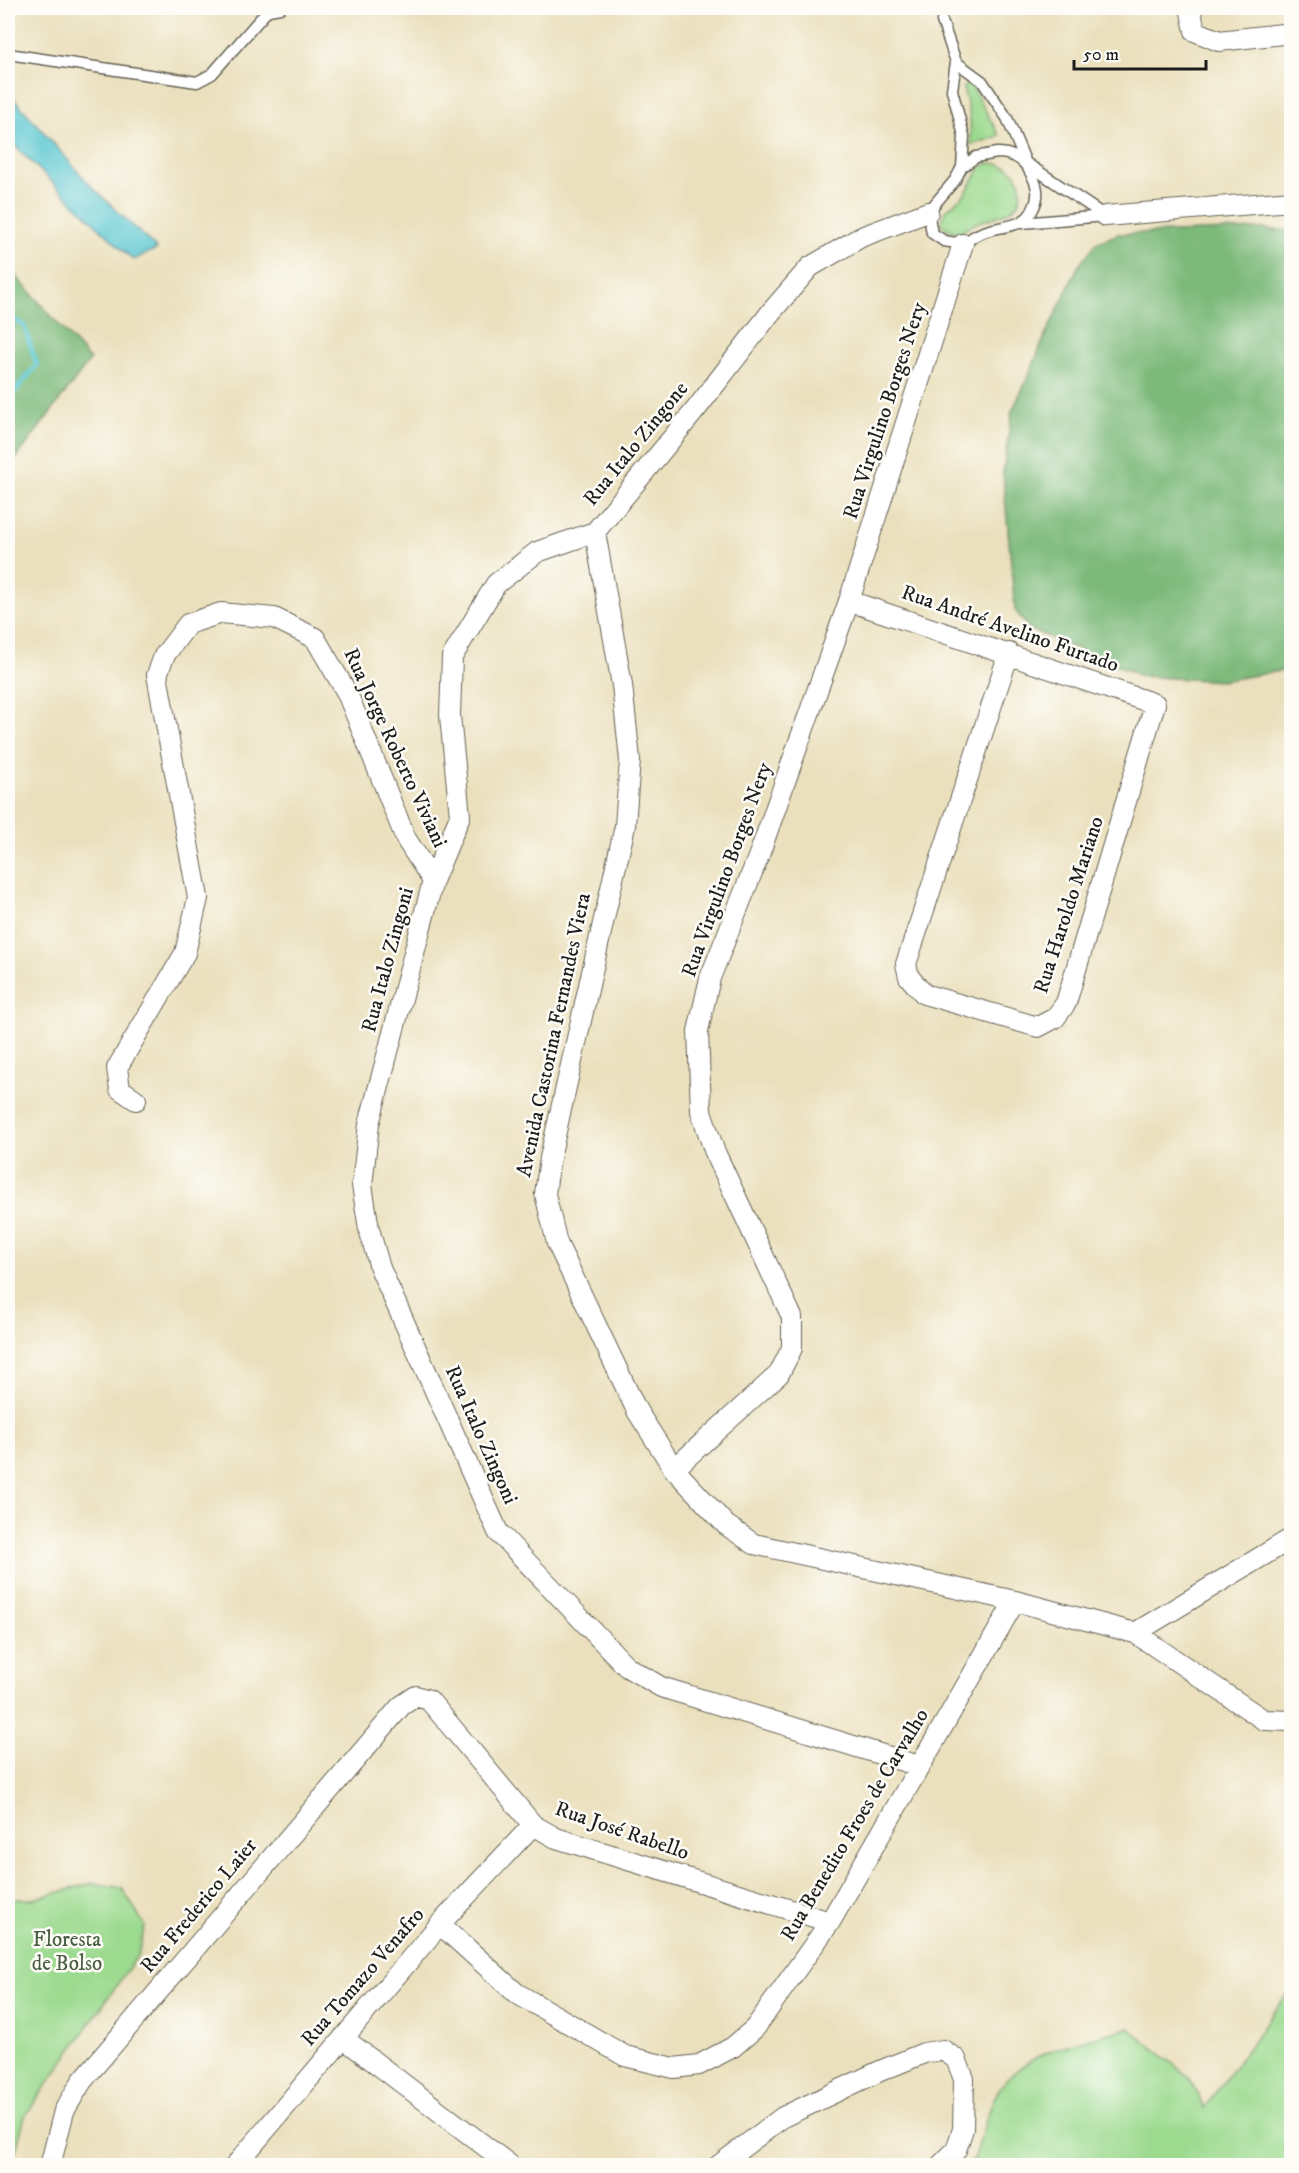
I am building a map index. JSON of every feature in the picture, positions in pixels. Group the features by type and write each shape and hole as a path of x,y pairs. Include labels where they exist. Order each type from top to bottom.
{"street":[{"path":"1190,8 1195,31 1219,41 1292,33"},
{"path":"1105,216 1292,201"},
{"name":"Rua Italo Zingone","path":"433,881 460,816 450,716 453,657 496,584 537,552 595,532 697,408 771,312 810,267 861,237 928,212"},
{"name":"Rua Virgulino Borges Nery","path":"674,1469 778,1374 792,1348 792,1317 714,1150 701,1111 698,1031 710,978 759,855 849,601 963,244"},
{"name":"Avenida Castorina Fernandes Viera","path":"595,532 622,685 630,760 628,796 625,826 550,1158 545,1194 557,1243 637,1411 674,1469 726,1525 754,1544 1015,1601 1135,1633 1264,1720 1292,1721"},
{"name":"Rua André Avelino Furtado","path":"849,601 1155,704"},
{"name":"Rua Jorge Roberto Viviani","path":"136,1100 120,1089 117,1068 185,953 198,898 157,675 164,656 188,624 221,613 274,618 315,638 347,693 406,839 433,881"},
{"name":"Rua Haroldo Mariano","path":"1009,653 906,964 909,977 924,994 1038,1027 1055,1018 1066,1003 1155,704"},
{"name":"Rua Italo Zingoni","path":"433,881 369,1124 362,1185 369,1230 380,1268 498,1532 627,1667 661,1687 919,1766"},
{"path":"1135,1633 1292,1538"},
{"name":"Rua Benedito Froes de Carvalho","path":"440,1924 516,1993 625,2056 674,2068 699,2065 733,2047 755,2028 830,1922 1015,1601"},
{"name":"Rua José Rabello","path":"416,1696 429,1700 533,1825 556,1838 830,1922"},
{"name":"Rua Frederico Laier","path":"50,2166 64,2111 81,2081 401,1706 416,1696"},
{"name":"Rua Tomazo Venafro","path":"236,2166 440,1924 533,1825"},
{"path":"343,2038 511,2166"},
{"path":"718,2166 783,2117 880,2071 924,2053 943,2050 956,2059 964,2079 963,2129 956,2150 940,2166"}],"lane":[{"path":"8,54 197,82 212,74 268,10 280,8"},
{"path":"942,21 956,62 952,90 964,136 962,167 955,180 928,212 932,233 944,241 963,244 980,233 1022,223 1105,216"},
{"path":"956,62 982,81 1007,118 1036,183 1038,198 1032,212 1022,223"},
{"path":"962,167 976,157 1007,153 1026,163 1105,216"}],"green space":[{"path":"967,84 973,88 999,135 971,145 970,116 963,87"},
{"path":"993,163 1009,168 1015,173 1021,191 1020,200 1016,206 1004,214 979,222 958,233 946,228 941,223 945,211 965,194 985,164"},
{"path":"1261,229 1291,231 1291,669 1221,681 1142,676 1029,629 1015,610 1003,473 1012,411 1078,267 1096,243 1118,234"},
{"path":"8,267 90,360 8,469"},
{"name":"Floresta de Bolso","path":"93,1883 122,1888 145,1926 138,1955 25,2116 12,2165 8,2165 8,1899 33,1899"},
{"path":"1291,1989 1291,2165 968,2165 975,2158 992,2103 1000,2088 1012,2074 1026,2064 1058,2048 1129,2028 1189,2077 1204,2108"}],"water":[{"path":"8,92 89,184 157,249 133,260 24,155 8,138"}],"waterway":[{"path":"8,315 24,326 37,365 8,399"}]}
